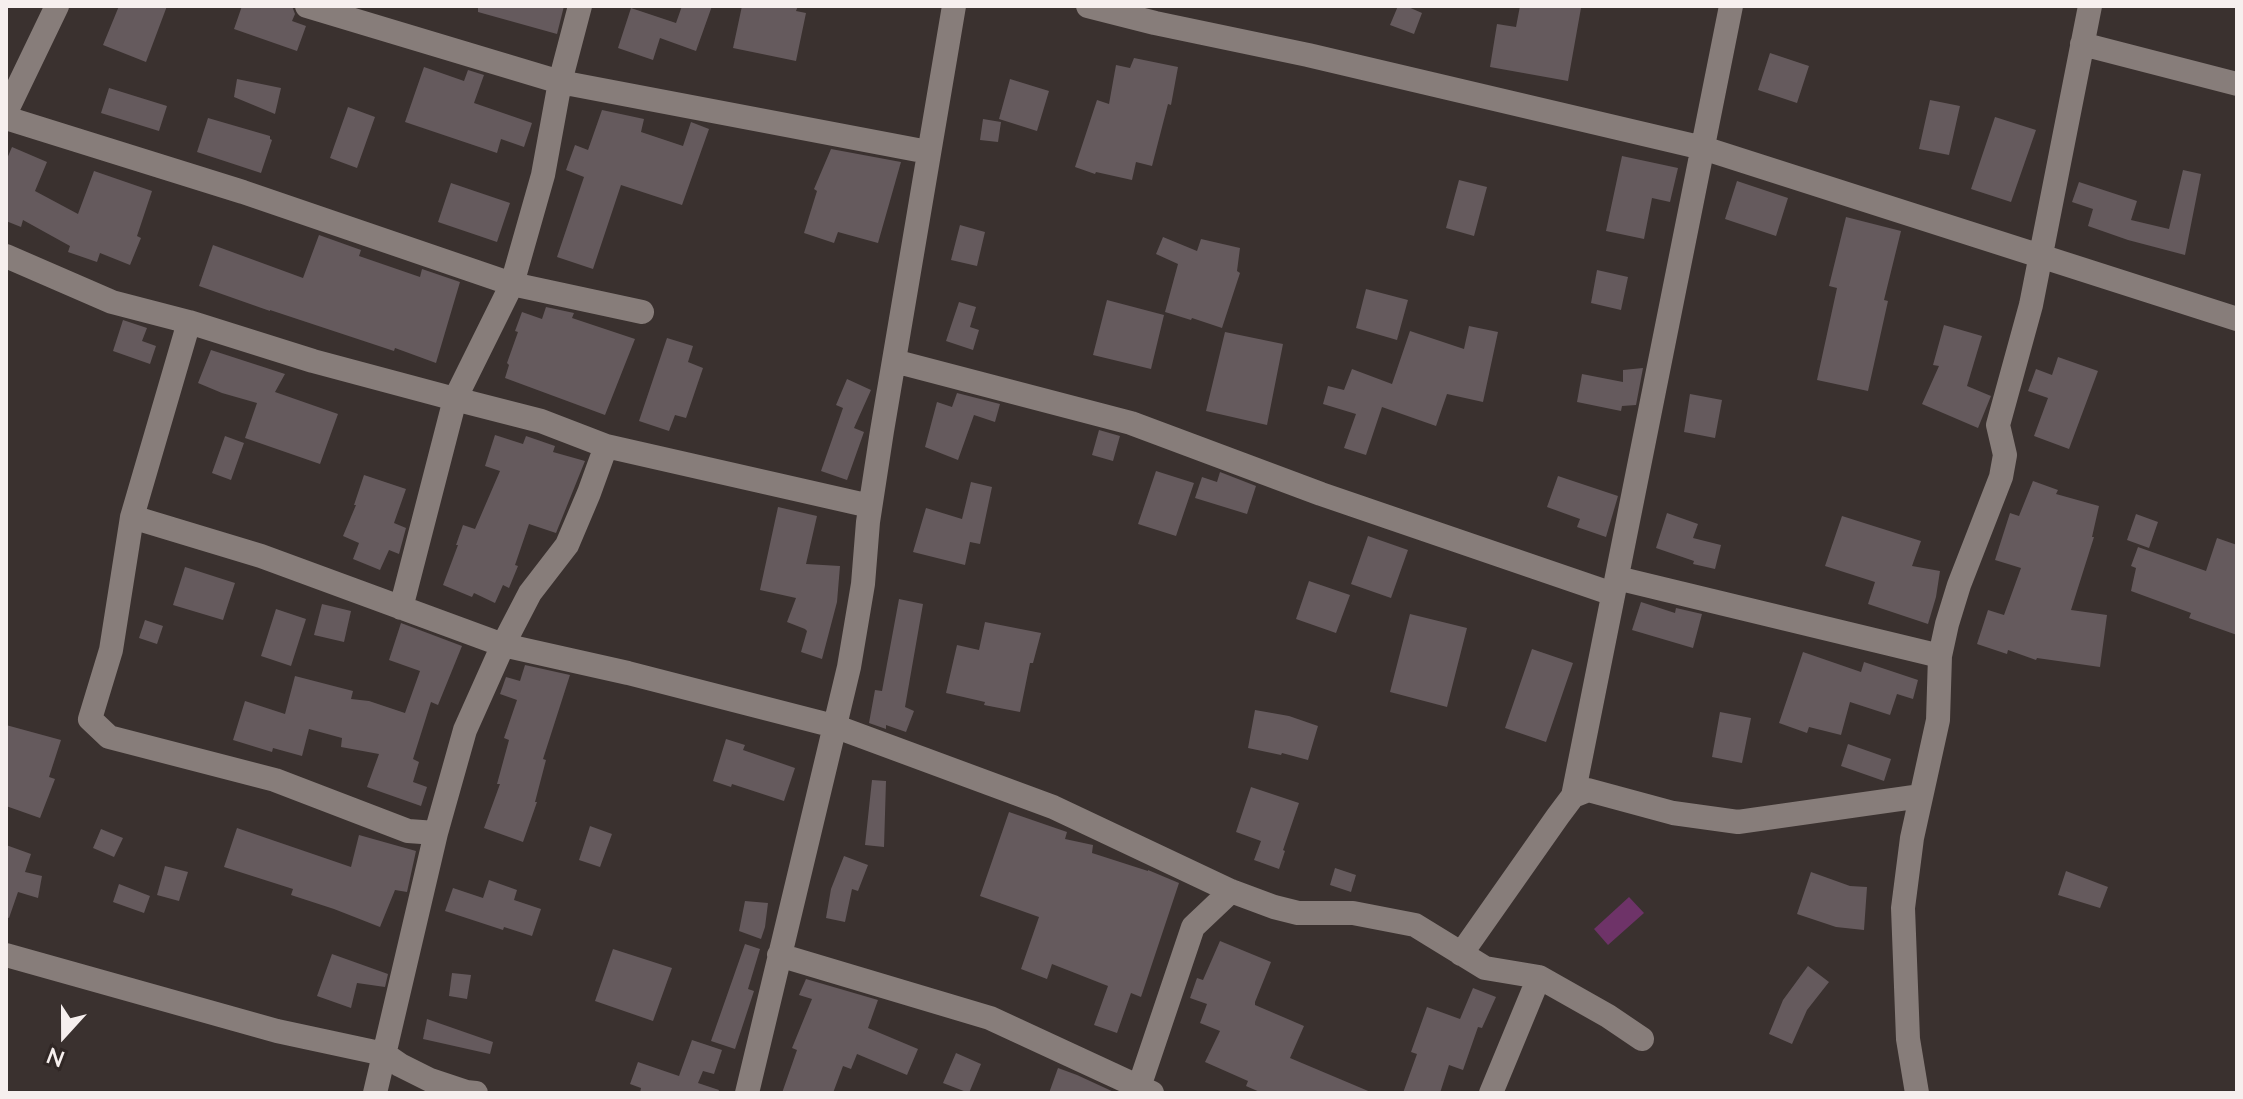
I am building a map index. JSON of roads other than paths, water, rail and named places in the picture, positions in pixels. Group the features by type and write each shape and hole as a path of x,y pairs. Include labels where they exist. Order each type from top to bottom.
{"street":[{"path":"6,112 57,6"},
{"path":"307,6 560,82 928,152"},
{"path":"401,608 455,399 512,284 543,175 560,82 580,6"},
{"path":"747,1093 849,667 870,506 954,6"},
{"path":"1088,6 1703,148 2237,319"},
{"path":"1461,954 1573,796 1731,6"},
{"path":"1917,1093 1908,1039 1903,908 1912,838 1938,720 1940,656 1959,585 2001,477 2005,455 1998,425 2031,305 2090,6"},
{"path":"2082,44 2237,84"},
{"path":"6,118 243,192 512,284 642,312"},
{"path":"6,256 112,302 189,322 313,361 541,421 606,446 870,506"},
{"path":"189,322 132,517 111,650 90,719 109,737 275,780 408,831 436,833"},
{"path":"894,361 1131,423 1321,494 1615,586 1940,656"},
{"path":"375,1093 436,833 465,730 530,593 567,545 606,446"},
{"path":"132,517 261,556 503,645 628,673 834,726 1053,807 1231,891 1274,907 1298,913 1353,913 1415,925 1485,968 1539,977 1642,1039"},
{"path":"1573,796 1588,790 1673,813 1738,822 1921,796"},
{"path":"779,955 990,1018 1142,1091 1193,927 1231,891"},
{"path":"6,955 277,1031 384,1054 430,1080 476,1093"},
{"path":"1491,1093 1539,977"}]}
